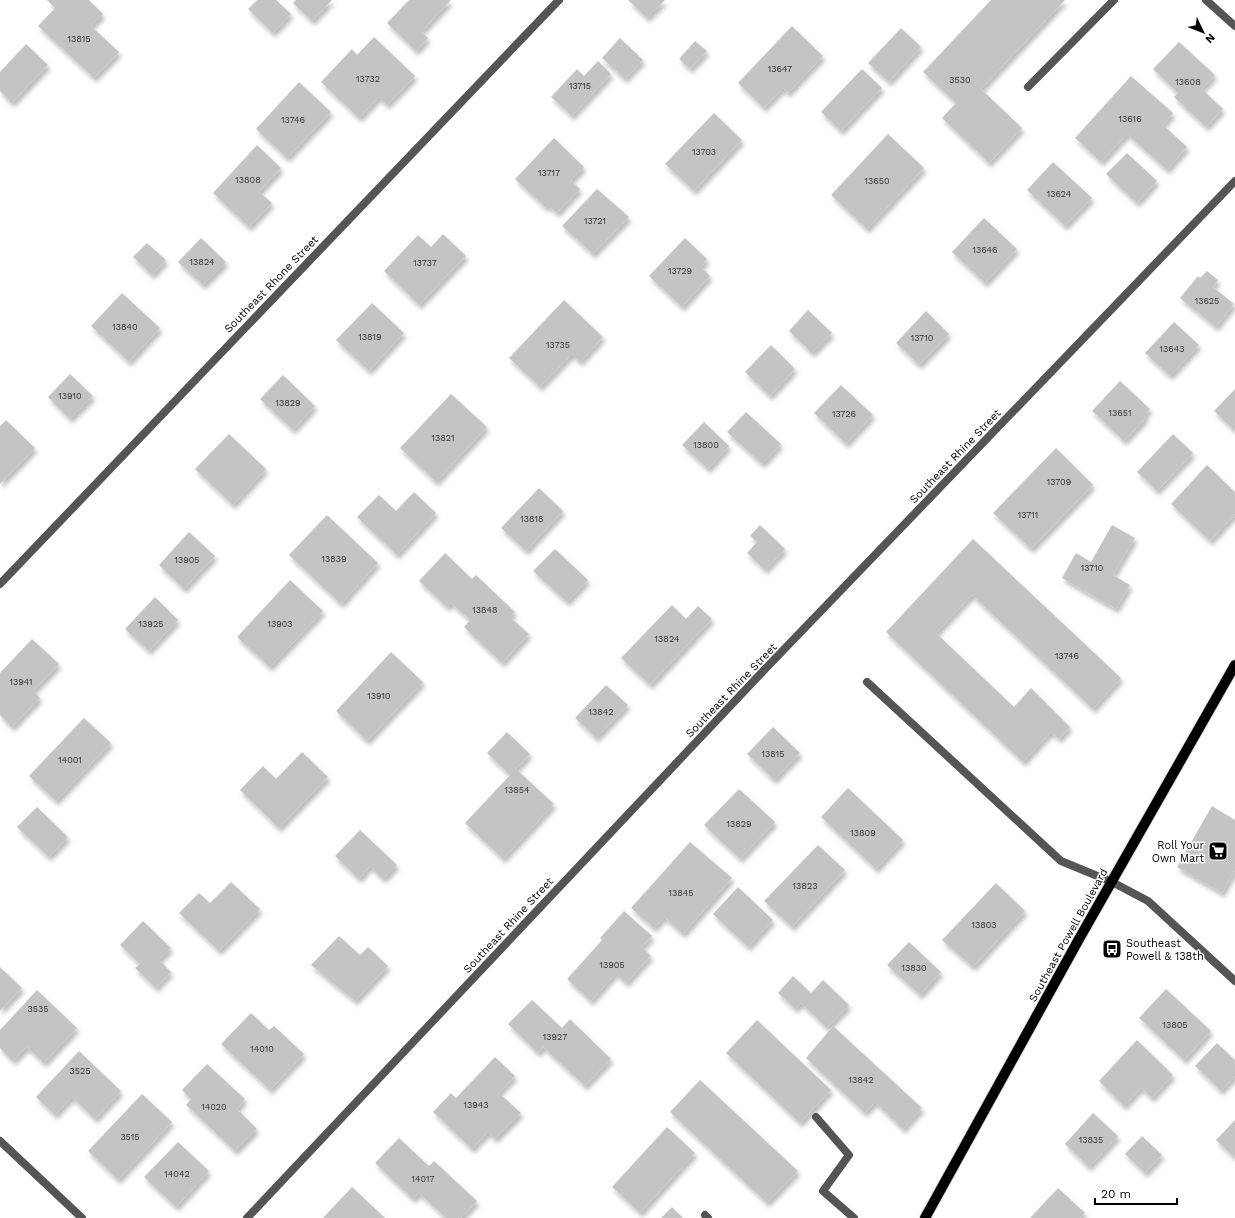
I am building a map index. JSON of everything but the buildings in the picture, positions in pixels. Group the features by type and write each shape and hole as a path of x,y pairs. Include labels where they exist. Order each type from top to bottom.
{"main road":[{"name":"Southeast Powell Boulevard","path":"924,1218 1235,665"}],"street":[{"name":"Southeast Rhone Street","path":"0,584 559,0"},
{"path":"1028,88 1114,0"},
{"path":"1206,0 1235,26"},
{"name":"Southeast Rhine Street","path":"247,1218 767,667 1235,181"},
{"path":"867,682 1061,861 1112,882 1148,901 1235,981"},
{"path":"816,1117 849,1155 823,1191 854,1218"},
{"path":"0,1141 82,1218"}],"place":[{"name":"Roll Your Own Mart","path":"1218,851"},
{"name":"Southeast Powell & 138th","path":"1112,949"}]}
